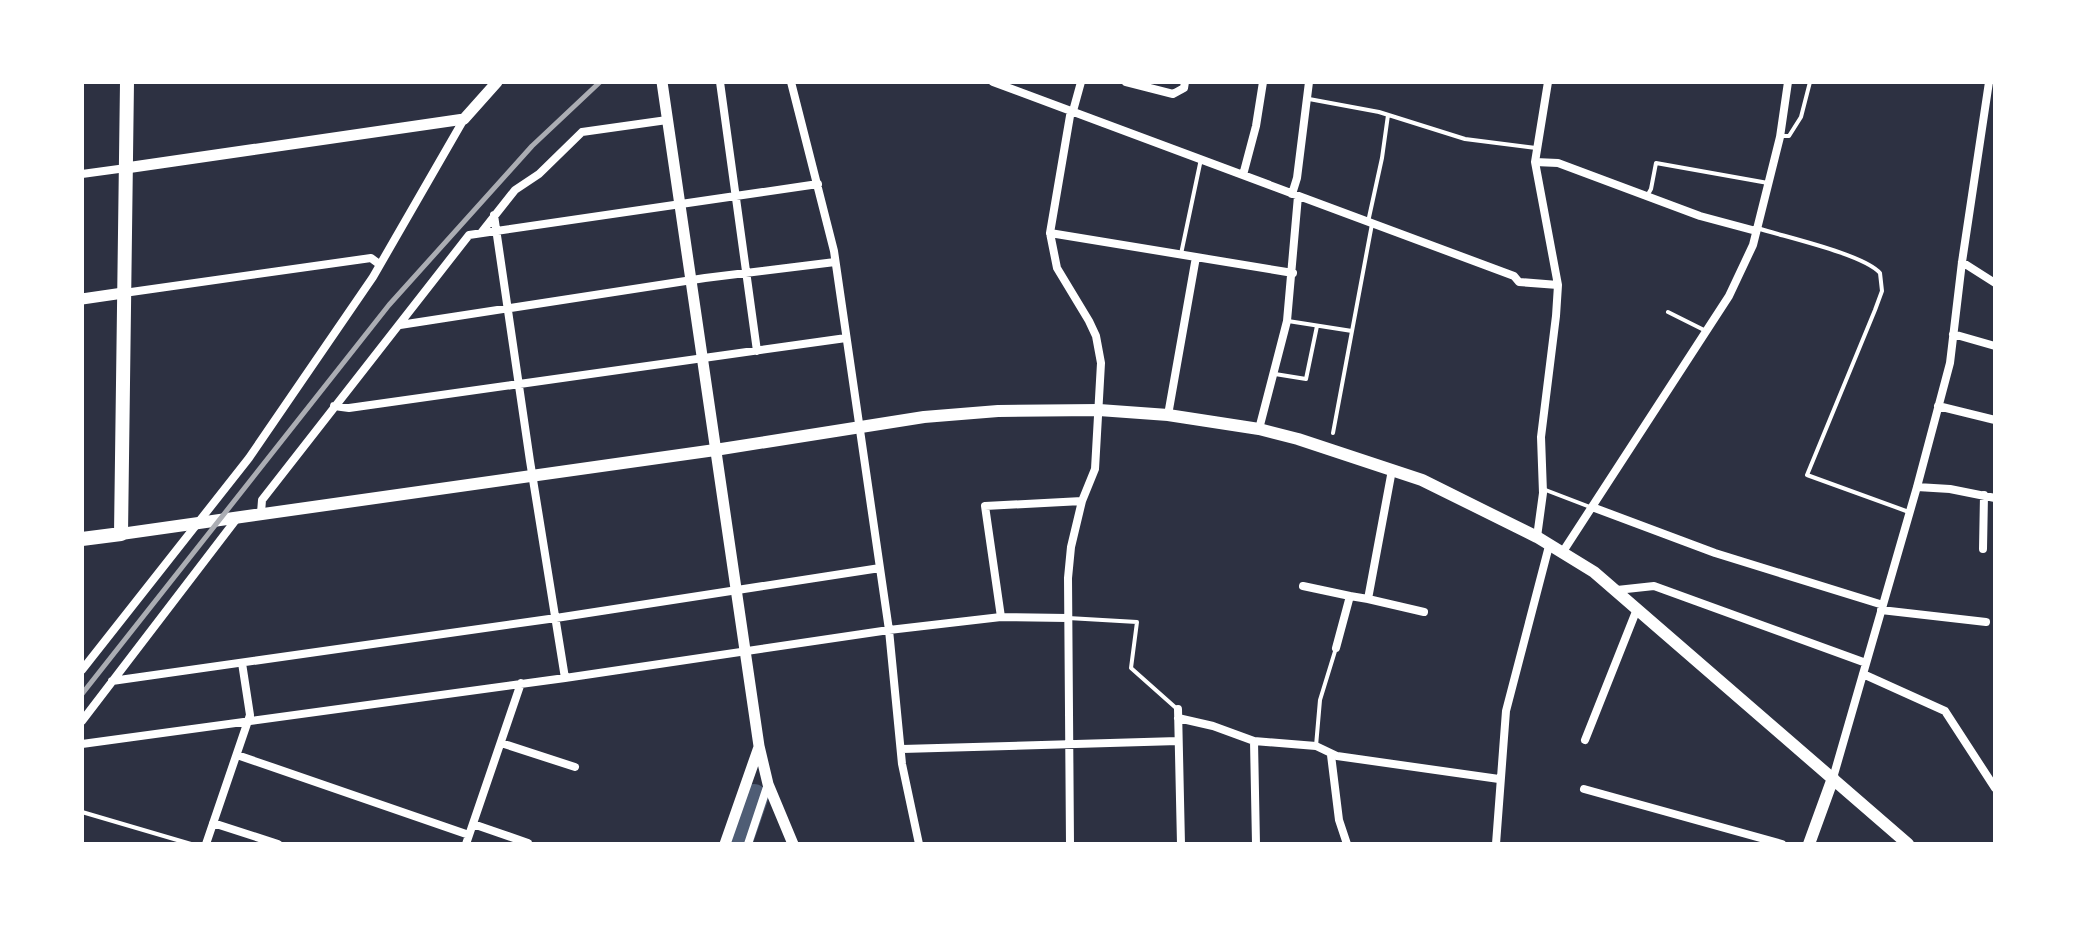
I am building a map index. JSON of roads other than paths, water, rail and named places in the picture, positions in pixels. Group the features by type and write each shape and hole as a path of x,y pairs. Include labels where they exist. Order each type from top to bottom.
{"main road":[{"path":"121,534 127,82"},
{"path":"82,539 956,414 1099,410 1168,415 1259,429 1422,480 1537,537 1594,572 1908,844"},
{"path":"1809,844 1833,778"}],"street":[{"path":"82,670 249,458 350,312 464,119 497,82"},
{"path":"662,82 759,746 768,784 793,844"},
{"path":"720,82 757,351"},
{"path":"791,82 835,262 889,630 902,764 919,844"},
{"path":"993,82 1514,276 1519,282 1558,285"},
{"path":"1070,844 1067,618 1071,547 1082,501 1095,469 1101,363 1096,336 1057,268 1050,233 1072,111 1081,82"},
{"path":"1126,82 1173,94 1184,88 1185,82"},
{"path":"1243,175 1256,126 1263,82"},
{"path":"1259,429 1287,321 1293,273 1295,195 1309,82"},
{"path":"1537,537 1542,517 1541,437 1558,285 1535,162 1548,82"},
{"path":"1562,553 1729,296 1753,245 1780,137 1788,82"},
{"path":"1833,778 1950,363 1989,82"},
{"path":"82,174 464,119"},
{"path":"481,233 515,190 539,174 582,132 667,120"},
{"path":"1535,162 1558,163 1700,216 1756,229"},
{"path":"261,513 262,500 469,235 818,184"},
{"path":"494,215 565,678"},
{"path":"1050,233 1293,273"},
{"path":"1168,415 1196,257"},
{"path":"82,299 371,258 379,264"},
{"path":"399,325 835,262"},
{"path":"1962,262 1995,283"},
{"path":"1953,334 1995,346"},
{"path":"334,406 349,408 846,338"},
{"path":"1938,406 1995,420"},
{"path":"1368,599 1392,470"},
{"path":"1917,487 1995,498"},
{"path":"1983,549 1984,495"},
{"path":"1001,617 985,506 1082,501"},
{"path":"1592,507 1715,553 1882,608 1986,622"},
{"path":"82,721 238,517"},
{"path":"1496,844 1506,711 1549,546"},
{"path":"112,681 880,568"},
{"path":"1303,586 1424,612"},
{"path":"1617,590 1654,586 1866,663"},
{"path":"1336,648 1350,596"},
{"path":"1585,740 1637,609"},
{"path":"82,744 889,630 1001,617 1067,618"},
{"path":"206,844 250,715 242,663"},
{"path":"1863,674 1945,711 1995,788"},
{"path":"237,755 468,840 521,683"},
{"path":"1181,844 1178,714 1254,741 1316,746 1331,755 1499,779"},
{"path":"902,749 1178,741"},
{"path":"1254,741 1256,844"},
{"path":"501,743 575,767"},
{"path":"725,844 759,746"},
{"path":"1331,755 1339,820 1347,844"},
{"path":"748,844 768,784"},
{"path":"1584,789 1782,844"},
{"path":"213,823 278,844"},
{"path":"473,824 528,843"}],"lane":[{"path":"1780,137 1789,136 1796,128 1810,82"},
{"path":"1308,98 1388,115 1465,139 1536,148"},
{"path":"1333,433 1388,115"},
{"path":"1181,254 1201,159"},
{"path":"1647,197 1656,163 1768,183"},
{"path":"1756,229 1841,252 1868,263 1880,273 1882,291 1807,475 1909,512"},
{"path":"1668,312 1706,331"},
{"path":"1287,321 1352,331"},
{"path":"1274,374 1306,379 1317,326"},
{"path":"1543,489 1592,507"},
{"path":"1067,618 1137,622 1131,668 1178,714"},
{"path":"1316,746 1320,700 1336,648"},
{"path":"82,812 191,844"}],"waterway":[{"path":"738,844 754,798"}],"railway":[{"path":"82,694 389,305 532,146 600,82"}]}
